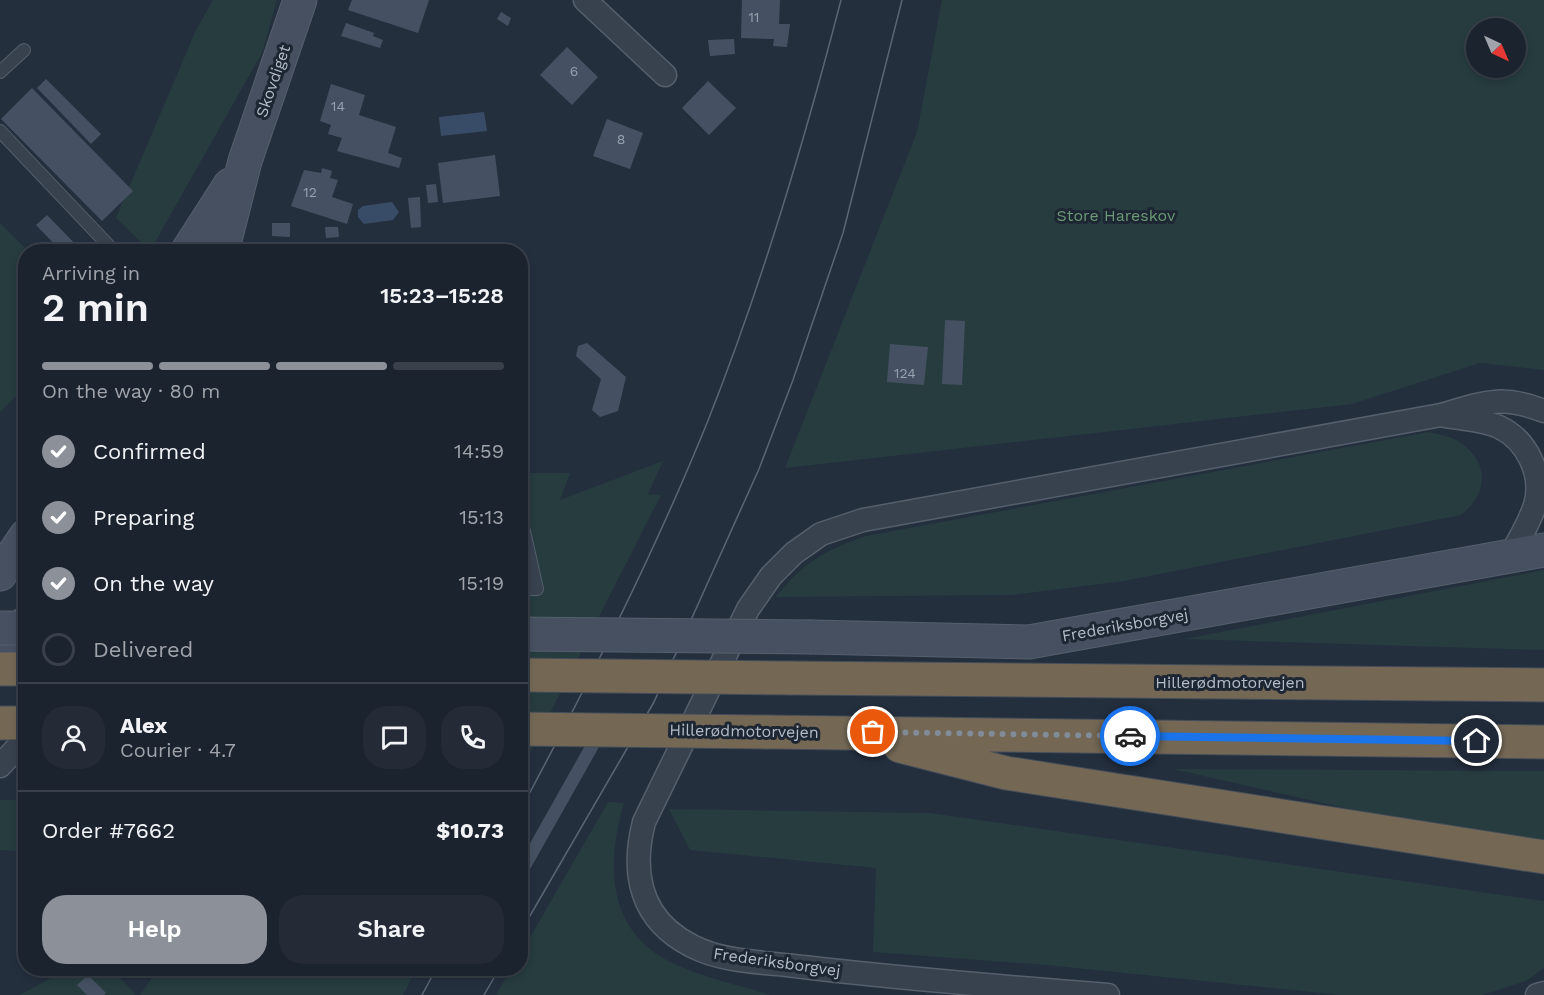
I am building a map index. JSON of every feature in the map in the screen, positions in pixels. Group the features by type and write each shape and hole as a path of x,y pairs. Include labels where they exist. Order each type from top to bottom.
{"highway":[{"path":"0,669 18,669"},
{"name":"Hillerødmotorvejen","path":"528,675 1544,685"},
{"path":"0,723 18,723"},
{"name":"Hillerødmotorvejen","path":"528,729 1544,742"},
{"path":"849,732 1006,773 1544,857"}],"street":[{"name":"Skovdiget","path":"224,244 245,161 300,0"},
{"path":"585,0 665,75"},
{"name":"Skovdiget","path":"192,244 245,161"},
{"name":"Frederiksborgvej","path":"1108,995 907,987 716,954 691,946 655,914 642,894 637,873 637,850 644,822 748,609 786,560 821,534 862,520 1441,415 1492,400 1509,401 1544,411"},
{"name":"Frederiksborgvej","path":"1441,415 1498,426 1516,437 1529,455 1538,487 1536,504 1511,555"},
{"path":"0,574 18,548"},
{"name":"Frederiksborgvej","path":"528,634 1029,642 1544,550"},
{"path":"0,628 18,628"},
{"path":"0,657 18,633"},
{"path":"0,766 18,747"},
{"path":"1537,995 1544,993"}],"lane":[{"path":"0,72 24,50"},
{"path":"0,130 107,244"},
{"path":"528,554 537,589 528,589"}],"green space":[{"path":"213,0 277,0 262,53 154,244 143,244 116,218 196,30"},
{"name":"Store Hareskov","path":"942,0 1544,0 1544,370 1480,363 1352,404 785,468 917,132"},
{"path":"0,223 21,244 18,244 18,394 0,412"},
{"path":"1429,432 1449,437 1464,445 1479,464 1482,474 1478,495 1461,515 1124,581 1013,595 776,597 796,575 816,559 866,536"},
{"path":"663,461 648,494 661,495 528,756 528,473 570,473 560,500"},
{"path":"1544,570 1544,650 1184,639"},
{"path":"1173,769 1544,771 1544,842 1486,840"},
{"path":"0,800 18,800 18,851 0,850"},
{"path":"608,802 624,803 614,852 614,875 617,897 625,918 637,937 655,953 690,971 770,995 496,995 507,976 528,976 528,941"},
{"path":"669,809 930,813 1544,901 1544,968 1526,981 1482,995 1341,995 1046,965 873,952 876,868 690,850"},
{"path":"54,976 118,976 136,995 20,995"},
{"path":"153,976 412,976 403,995 140,995"}],"water":[{"path":"484,112 487,131 441,136 439,117"},
{"path":"392,202 399,212 393,220 364,224 358,217 358,210 363,206"}],"building":[{"path":"352,0 429,0 418,33 348,10"},
{"path":"742,0 780,0 779,24 790,24 787,47 773,46 774,39 741,38"},
{"path":"501,12 511,18 508,26 497,19"},
{"path":"346,23 374,33 373,36 383,40 380,48 341,36"},
{"path":"734,39 735,54 710,56 708,40"},
{"path":"567,47 598,77 572,105 540,75"},
{"path":"46,79 101,134 91,144 37,88"},
{"path":"708,81 736,108 709,135 682,108"},
{"path":"331,84 365,95 359,115 396,127 388,153 402,158 399,168 337,151 342,138 328,134 331,125 320,121"},
{"path":"32,88 133,191 102,221 1,119"},
{"path":"607,119 643,133 630,169 593,156"},
{"path":"495,155 500,196 443,203 438,163"},
{"path":"322,168 332,171 330,178 338,180 332,197 353,204 347,224 291,206 304,170 321,173"},
{"path":"436,184 438,202 428,203 426,185"},
{"path":"420,197 421,227 411,228 408,198"},
{"path":"47,215 75,244 54,244 36,225"},
{"path":"272,223 290,223 290,237 272,236"},
{"path":"325,227 338,227 339,237 326,238"},
{"path":"945,320 965,321 962,385 942,384"},
{"path":"587,343 626,377 618,411 600,417 592,410 601,379 576,356 578,346"},
{"path":"890,344 928,347 924,385 887,382"},
{"path":"601,717 612,724 528,873 528,847"},
{"path":"89,976 106,993 87,995 77,985"}],"tram line":[{"path":"528,796 619,619 665,522 707,423 746,319 781,213 841,0"},
{"path":"528,919 654,702 759,469 793,380 843,233 902,0"},
{"path":"422,995 432,976"},
{"path":"484,995 495,976"}],"way so far":[{"path":"873,732 1130,736"}],"route":[{"path":"1130,736 1477,741"}]}
